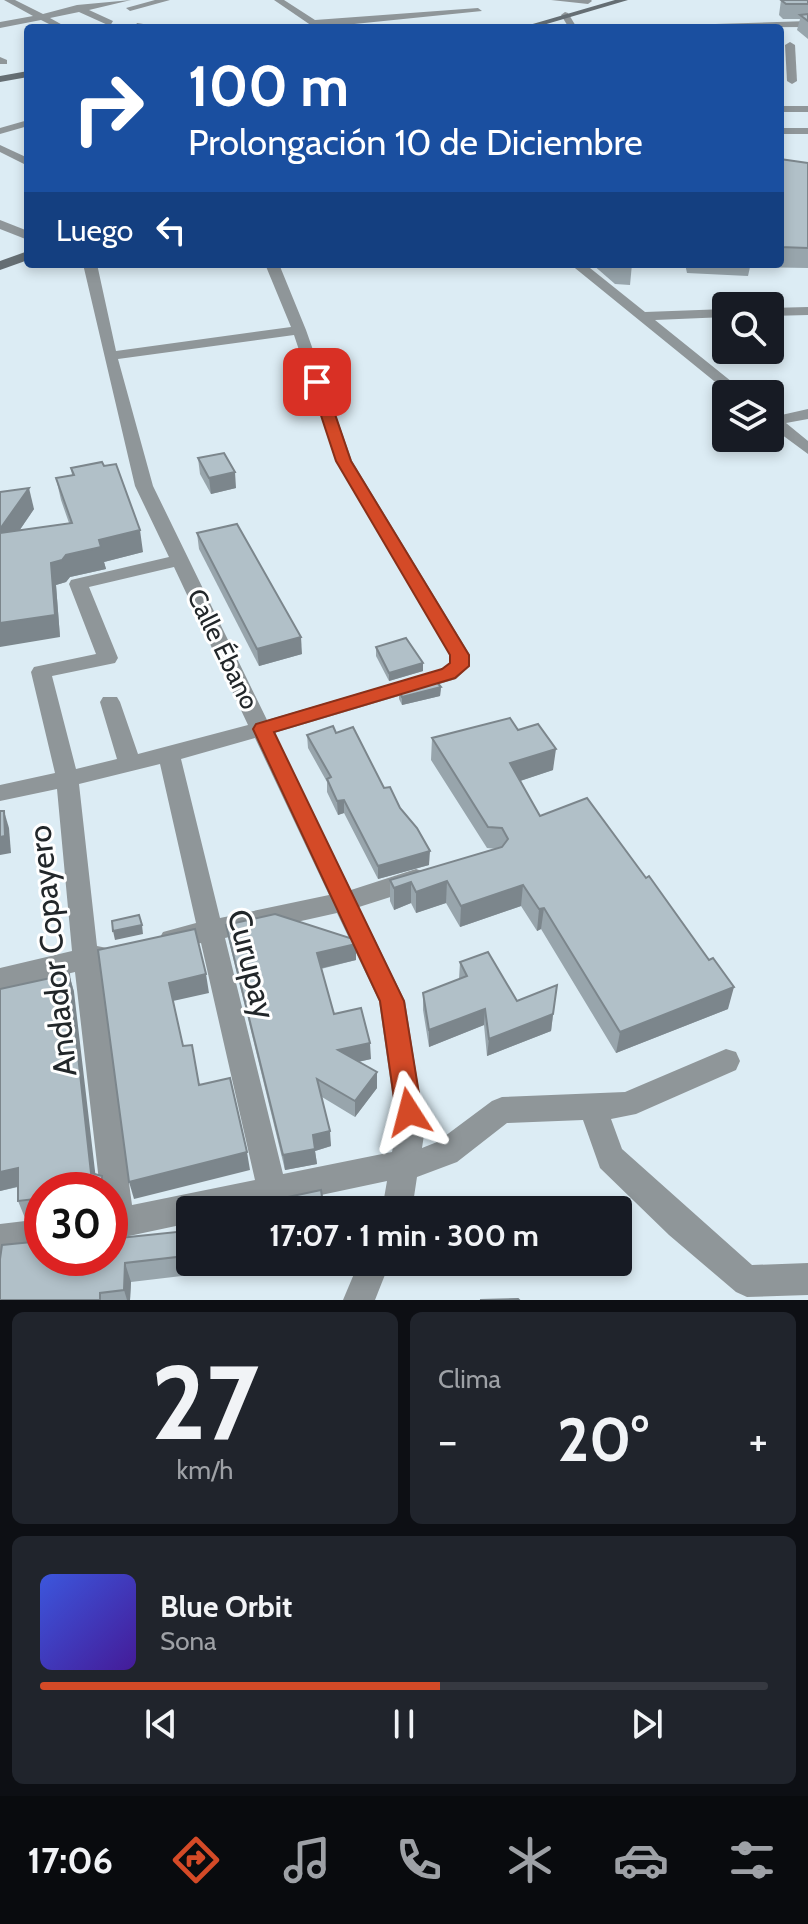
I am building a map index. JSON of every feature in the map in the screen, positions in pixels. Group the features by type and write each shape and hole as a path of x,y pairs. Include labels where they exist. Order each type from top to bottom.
{"street":[{"path":"4,0 62,24"},
{"path":"62,0 110,23"},
{"path":"0,25 116,2 128,4 166,0"},
{"path":"278,0 313,24"},
{"path":"555,0 589,3 624,0"},
{"path":"536,24 589,3"},
{"path":"128,4 142,13"},
{"path":"338,24 478,11"},
{"path":"565,15 571,24"},
{"path":"85,20 97,17"},
{"path":"784,25 808,24"},
{"path":"0,25 17,33 24,32"},
{"path":"790,45 792,81"},
{"path":"0,79 24,75"},
{"path":"784,81 808,82"},
{"path":"784,109 808,109"},
{"path":"0,131 24,124"},
{"path":"784,131 808,131"},
{"path":"0,148 24,161"},
{"path":"0,224 24,234"},
{"path":"0,266 24,257"},
{"name":"Calle Ébano","path":"91,268 144,486 392,1001 411,1128 400,1196"},
{"path":"0,793 169,755 263,729 449,674 459,666 460,655 344,461 299,330 274,268"},
{"path":"582,268 721,380"},
{"path":"784,312 808,311"},
{"path":"641,316 712,313"},
{"path":"110,356 299,330"},
{"path":"784,417 808,414"},
{"path":"784,429 808,449"},
{"name":"Andador Copayero","path":"109,1172 67,779 41,672 108,658 78,584 179,560"},
{"path":"110,702 130,764"},
{"name":"Curupay","path":"169,755 272,1190"},
{"path":"147,945 344,902 445,870"},
{"path":"0,979 117,952"},
{"path":"128,1221 406,1163 420,1163 447,1152 502,1110 626,1105 726,1061"},
{"path":"593,1108 610,1158 749,1290 808,1279"},
{"path":"0,1239 24,1236"},
{"path":"359,1300 369,1276"}],"building":[{"path":"781,0 808,0 808,4 786,4"},
{"path":"784,160 808,163 808,248 784,247"},
{"path":"224,453 235,472 209,478 198,458"},
{"path":"102,462 104,466 116,464 140,530 99,540 101,547 66,555 62,560 51,563 55,615 0,623 0,533 72,523 56,478 74,475 71,468"},
{"path":"29,488 0,529 0,492"},
{"path":"237,524 301,637 257,649 197,533"},
{"path":"406,638 423,663 389,673 376,647"},
{"path":"435,680 441,687 402,697 399,690"},
{"path":"510,718 518,730 538,724 556,749 510,763 540,816 587,798 646,878 649,876 709,960 713,958 734,987 620,1032 544,908 539,909 523,885 461,906 447,881 416,892 411,882 394,888 390,880 502,847 508,839 502,828 488,827 432,738"},
{"path":"333,726 336,733 353,727 384,788 390,787 400,808 417,828 430,851 378,866 344,800 337,801 327,779 331,777 307,735"},
{"path":"0,811 4,811 5,836 0,837"},
{"path":"275,914 353,939 356,944 317,953 334,1014 361,1008 370,1043 338,1050 377,1072 355,1101 317,1079 330,1131 313,1135 315,1149 283,1155 226,925"},
{"path":"139,915 142,925 113,931 112,921"},
{"path":"195,929 206,974 169,983 183,1046 192,1045 199,1085 230,1078 247,1152 129,1182 98,950"},
{"path":"488,952 517,1001 557,985 553,1014 489,1039 485,1009 429,1030 423,993 467,976 460,962"},
{"path":"69,974 91,1172 24,1172 24,1200 18,1201 18,1168 0,1172 0,989"},
{"path":"321,1190 322,1196 293,1196"},
{"path":"176,1232 176,1257 128,1263 128,1237"},
{"path":"24,1243 24,1276 125,1276 124,1290 100,1293 100,1300 0,1300 2,1245"}],"route":[{"path":"317,382 344,461 460,655 459,666 449,674 263,729 392,1001 409,1112"}]}
